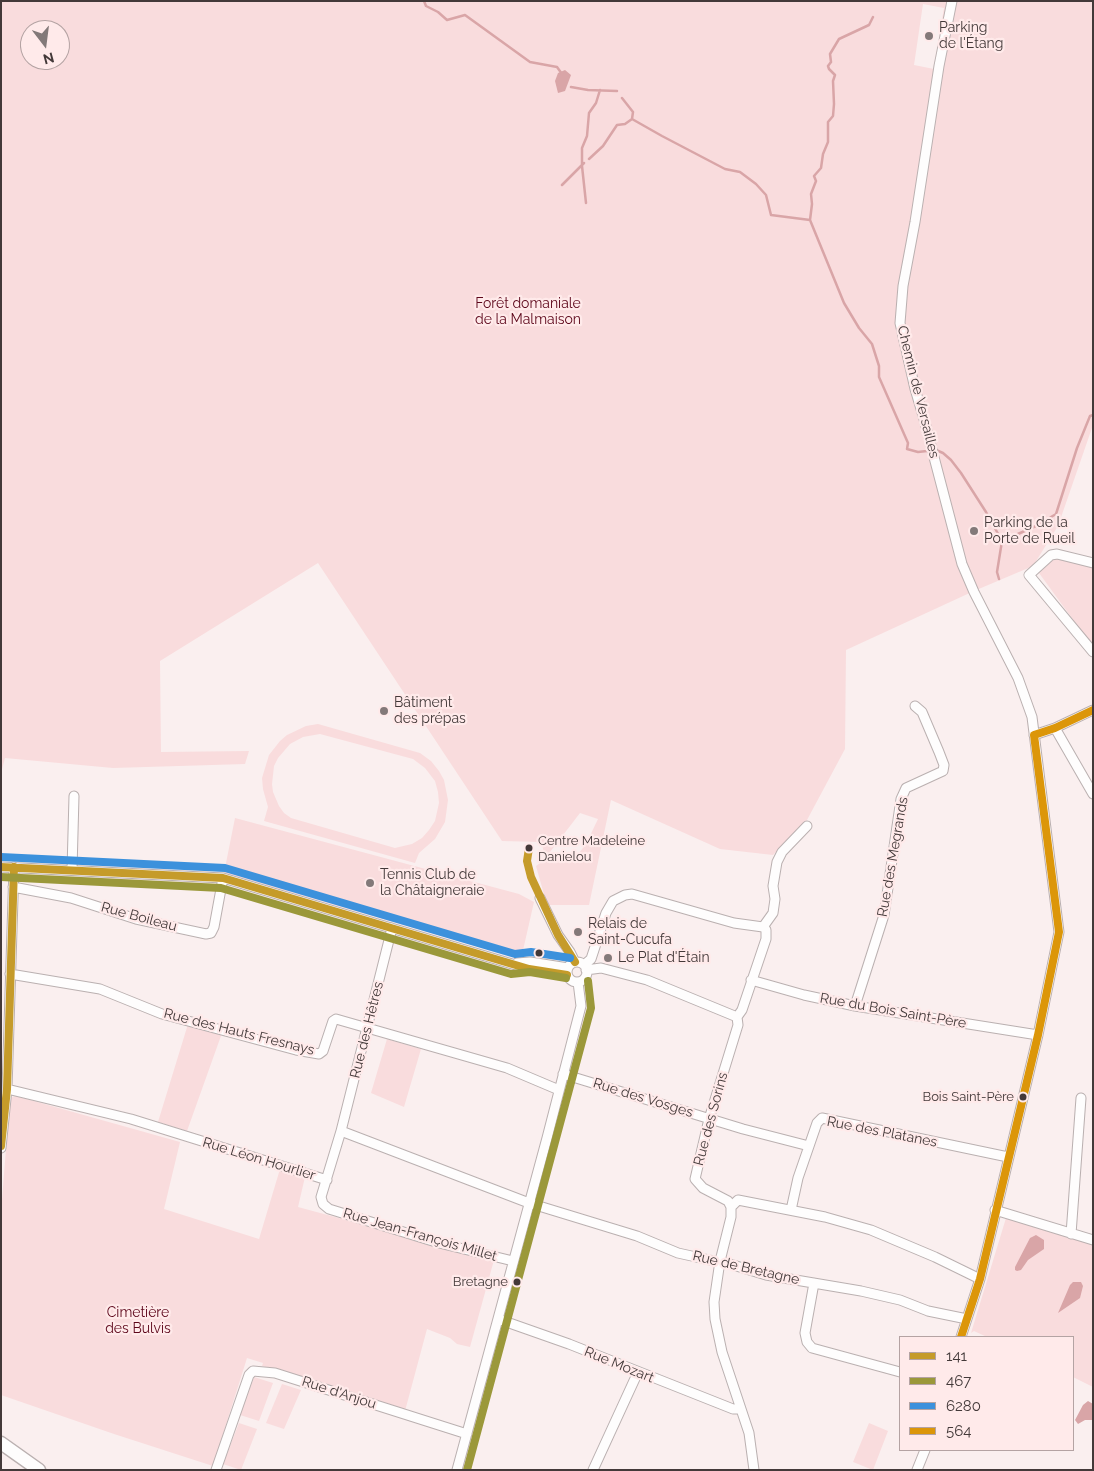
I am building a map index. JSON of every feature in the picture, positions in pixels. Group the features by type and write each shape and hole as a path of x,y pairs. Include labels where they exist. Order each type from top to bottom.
{"main road":[{"path":"1,1443 39,1470"},
{"path":"1,1451 32,1470"}],"street":[{"name":"Chemin de Versailles","path":"952,1 903,286 900,323 915,390 962,564 1018,678 1032,717 1059,932 1038,1035 980,1279 961,1336"},
{"path":"1093,562 1058,554 1051,555 1029,575 1093,652"},
{"name":"Rue des Megrands","path":"855,1006 884,915 901,799 906,788 943,771 944,765 922,712 915,706"},
{"path":"1034,735 1055,728 1093,710"},
{"path":"1055,728 1093,794"},
{"path":"72,870 74,796"},
{"name":"Rue des Sorins","path":"731,1207 728,1201 704,1188 695,1179 709,1118 738,1024 737,1017 742,1010 766,939 766,930 763,926 773,913 775,899 773,886 777,862 782,852 807,826"},
{"path":"1,867 223,878 529,969 567,971"},
{"path":"1,1148 7,1089 4,1035 10,974 14,867"},
{"name":"Rue Boileau","path":"13,887 71,898 136,919 206,934 211,933 214,927 223,878"},
{"path":"582,966 591,960 606,913 613,901 625,895 632,894 734,923 763,926"},
{"path":"540,898 558,935 582,966 586,975 578,982"},
{"name":"Rue des Hêtres","path":"341,1131 392,928"},
{"path":"567,971 571,964 601,968 647,980 737,1017"},
{"path":"567,971 573,981 578,982"},
{"name":"Rue des Hauts Fresnays","path":"10,974 100,989 162,1014 296,1050 319,1054 324,1051 333,1021 336,1019 507,1068 559,1090"},
{"name":"Rue du Bois Saint-Père","path":"751,980 804,995 855,1006 1038,1035"},
{"path":"457,1470 581,1006 578,982"},
{"name":"Rue des Vosges","path":"563,1074 743,1130 809,1146"},
{"name":"Rue Léon Hourlier","path":"7,1089 131,1119 327,1180 341,1131"},
{"path":"1071,1234 1081,1098"},
{"name":"Rue des Platanes","path":"791,1210 798,1178 817,1123 822,1118 1008,1157"},
{"path":"341,1131 529,1203"},
{"name":"Rue Jean-François Millet","path":"327,1180 321,1197 323,1204 329,1209 438,1243 513,1261"},
{"path":"754,1470 749,1433 722,1352 715,1320 714,1302 720,1261 731,1217 731,1207 738,1200 825,1217 871,1230 935,1257 980,1279"},
{"name":"Rue de Bretagne","path":"529,1203 637,1236 678,1253 720,1261 766,1275 900,1300 928,1311 967,1319"},
{"path":"995,1210 1093,1240"},
{"path":"814,1283 806,1333 807,1342 812,1348 899,1372"},
{"name":"Rue Mozart","path":"498,1319 568,1344 733,1410 740,1409"},
{"name":"Rue d'Anjou","path":"216,1470 252,1370 275,1373 466,1434"},
{"path":"593,1470 638,1372"},
{"path":"917,1470 925,1451"}],"green space":[{"name":"Forêt domaniale de la Malmaison","path":"1,1 1093,1 1093,425 1058,526 1033,566 846,650 845,749 807,820 773,855 720,849 611,800 589,905 547,905 536,866 546,859 541,842 502,841 318,563 160,661 161,752 249,751 245,764 113,768 5,758 1,773","holes":["923,4 944,8 934,69 914,65","580,813 598,819 586,844 576,857 550,852"]},
{"path":"1050,555 1093,565 1093,647 1039,573 1043,562"},
{"path":"318,724 420,753 431,761 439,771 444,780 448,800 445,822 435,839 419,853 415,863 264,821 268,807 262,778 269,755 287,735 306,726","holes":["320,734 413,759 425,768 435,781 439,803 435,821 422,838 412,844 395,848 291,818 279,806 273,792 274,766 278,758 290,744 303,737"]},
{"name":"Tennis Club de la Châtaigneraie","path":"235,818 519,894 534,902 521,959 224,873"},
{"path":"188,1024 222,1033 187,1131 158,1122"},
{"path":"387,1039 421,1049 404,1107 371,1093"},
{"name":"Cimetière des Bulvis","path":"16,1096 180,1142 164,1209 259,1239 280,1169 305,1177 298,1207 494,1260 470,1347 457,1344 450,1338 427,1329 405,1411 262,1366 263,1363 247,1358 213,1466 1,1395 1,1212 10,1098"},
{"path":"1006,1218 1093,1244 1093,1387 1074,1378 1074,1336 985,1336 974,1331 971,1333"},
{"path":"254,1377 273,1383 259,1421 240,1415"},
{"path":"282,1384 301,1390 284,1429 266,1423"},
{"path":"239,1423 257,1429 241,1470 223,1464"},
{"path":"869,1423 888,1431 873,1470 853,1462"}],"shaded area":[{"path":"565,70 571,75 565,91 558,93 555,81 558,73"},
{"path":"1036,1235 1044,1240 1044,1249 1028,1260 1021,1270 1015,1270 1030,1238"},
{"path":"1073,1282 1081,1282 1083,1286 1080,1298 1058,1313 1070,1285"},
{"path":"1088,1401 1093,1404 1093,1420 1085,1420 1078,1424 1075,1420 1083,1405"}],"waterway":[{"path":"424,1 426,6 438,12 447,20 465,15 530,62 557,67 562,74"},
{"path":"873,17 869,25 839,39 830,54 831,62 828,66 835,75 833,81 833,116 828,122 828,142 823,154 821,168 814,176 816,181 811,194 810,220 844,303 859,328 872,344 879,366 879,377 908,443 907,449 918,452 927,451"},
{"path":"571,87 588,90 617,91"},
{"path":"586,203 582,148 587,136 589,113 596,103 600,90"},
{"path":"622,98 633,112 632,119 725,169 740,172 756,184 766,195 771,215 810,220"},
{"path":"589,159 603,146 617,125 625,124 632,119"},
{"path":"562,185 584,163"},
{"path":"1002,541 1036,526 1056,514 1077,448 1090,416 1093,415"},
{"path":"936,450 951,460 961,473 1002,541 997,572 999,579"}],"transit line":[{"name":"564","path":"961,1336 980,1279 1038,1035 1059,932 1034,735 1055,728 1093,710"},
{"name":"141","path":"529,848 527,861 531,877 558,935 575,962"},
{"name":"6280","path":"1,857 225,868 515,954 531,952 570,958"},
{"name":"141","path":"1,867 223,878 529,969 567,975"},
{"name":"141","path":"1,1146 7,1089 14,867"},
{"name":"467","path":"1,877 221,888 511,974 530,972 566,978"},
{"name":"467","path":"467,1470 591,1008 588,981"}],"place":[{"name":"Parking de l'Étang","path":"929,36"},
{"name":"Parking de la Porte de Rueil","path":"974,531"},
{"name":"Bâtiment des prépas","path":"384,711"},
{"name":"Centre Madeleine Danielou","path":"529,848"},
{"name":"Tennis Club de la Châtaigneraie","path":"370,883"},
{"name":"Relais de Saint-Cucufa","path":"578,932"},
{"name":"Le Plat d'Étain","path":"608,958"},
{"name":"Bois Saint-Père","path":"1023,1097"},
{"name":"Bretagne","path":"517,1282"}]}
